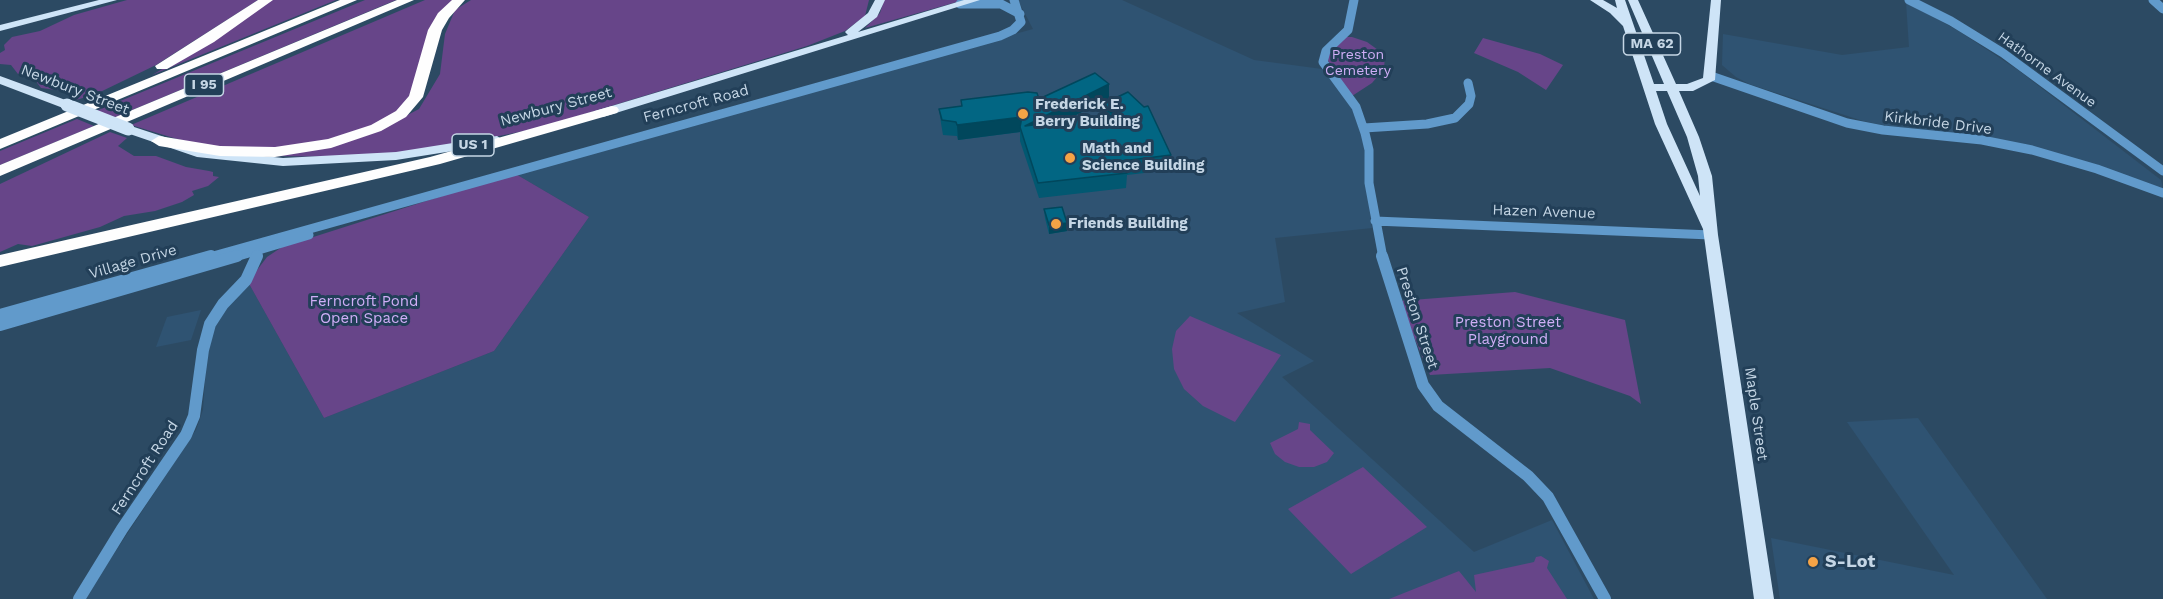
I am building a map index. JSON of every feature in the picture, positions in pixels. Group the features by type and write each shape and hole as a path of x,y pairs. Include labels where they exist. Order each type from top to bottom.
{"highway":[{"path":"0,143 169,63 267,0"},
{"name":"I 95","path":"0,143 351,0"},
{"name":"I 95","path":"0,171 408,0"},
{"path":"159,141 220,151 275,152 331,143 376,128 401,114 416,97 435,30 443,16 459,0"},
{"path":"0,261 434,161 612,110"}],"main road":[{"path":"0,28 112,0"},
{"path":"810,49 857,28 873,15 880,0"},
{"name":"Newbury Street","path":"0,79 159,141 202,154 292,162 357,159 474,144 612,110 975,0"},
{"path":"1595,0 1614,11 1628,26"},
{"name":"Maple Street","path":"1620,0 1661,124 1711,234"},
{"name":"Maple Street","path":"1633,0 1700,155 1707,185 1711,234 1764,599"},
{"path":"1648,87 1698,86 1707,82 1711,76 1716,0"},
{"path":"0,35 70,11"}],"street":[{"path":"1014,0 1020,15"},
{"name":"Preston Street","path":"1354,0 1348,30 1326,51 1323,62 1356,107 1364,128 1369,150 1369,183 1375,220 1397,309 1429,397 1454,420 1528,476 1548,497 1605,599"},
{"name":"Hathorne Avenue","path":"1909,0 1990,45 2163,171"},
{"path":"2154,0 2163,9"},
{"path":"960,4 1001,3 1020,15"},
{"name":"Ferncroft Road","path":"79,599 191,426 206,334 216,312 253,269 258,251 273,238 1000,36 1018,27 1021,22 1020,15"},
{"name":"Kirkbride Drive","path":"1711,76 1847,123 1897,132 1982,140 2032,150 2105,171 2163,193"},
{"path":"1364,128 1428,124 1455,118 1469,104 1471,96 1468,83"},
{"name":"Ferncroft Road","path":"258,251 354,221 368,213"},
{"name":"Hazen Avenue","path":"1375,220 1711,234"},
{"name":"Village Drive","path":"0,315 273,238"},
{"path":"0,325 258,251"}],"shaded area":[{"path":"1018,0 1122,0 1254,60 1322,69 1350,103 1364,142 1372,228 1275,238 1285,302 1237,313 1314,361 1282,377 1474,552 1552,520 1594,599 84,599 196,430 203,410 206,367 214,324 248,282 324,418 494,351 589,217 514,173 1033,29"},
{"path":"1906,2 1957,30 2018,70 2161,180 2163,189 1981,136 1891,127 1863,121 1749,84 1722,65 1723,34 1842,55 1909,47"},
{"path":"201,310 191,340 156,347 167,317"},
{"path":"1918,418 2047,599 1780,599 1771,538 1954,575 1847,422"}],"green space":[{"path":"127,0 258,0 156,65 96,94 76,100 73,92 41,88 35,80 18,74 11,65 0,64 0,53 5,50 4,45 12,37 40,31 74,15"},
{"path":"272,0 336,0 152,75 178,60"},
{"path":"365,0 396,0 113,118 96,111"},
{"path":"425,0 454,0 413,95 392,116 348,136 259,151 190,143 131,125"},
{"path":"471,0 869,0 865,16 845,31 807,46 539,128 434,149 355,157 266,156 398,120 419,109 440,74 445,34 455,10"},
{"path":"884,0 964,0 865,28 880,13"},
{"name":"Preston Cemetery","path":"1344,37 1367,42 1385,55 1384,69 1372,83 1352,96 1322,52"},
{"path":"1483,38 1540,54 1563,65 1546,90 1518,72 1474,53"},
{"path":"77,119 94,126 0,165 0,151"},
{"path":"110,132 127,138 118,146 134,156 156,156 186,167 213,172 213,176 219,177 208,186 192,191 194,195 182,202 155,211 124,216 100,227 32,246 18,244 0,252 0,184"},
{"name":"Ferncroft Pond Open Space","path":"514,173 589,217 494,351 324,418 248,282 267,257 282,247"},
{"name":"Preston Street Playground","path":"1515,292 1625,320 1641,404 1630,396 1550,368 1430,375 1399,301"},
{"path":"1190,316 1281,355 1235,422 1203,406 1184,389 1174,369 1172,349 1176,331"},
{"path":"1299,422 1310,424 1310,430 1334,453 1327,462 1314,467 1299,467 1285,462 1275,454 1270,443 1298,429"},
{"path":"1363,467 1427,527 1351,574 1288,509"},
{"path":"1541,556 1549,561 1547,568 1567,599 1389,599 1459,571 1476,592 1474,575 1534,562 1536,557"}],"building":[{"path":"1095,73 1109,84 1025,126 1116,115 1103,108 1106,106 1103,104 1128,92 1144,107 1148,106 1171,155 1122,161 1127,173 1038,183 1020,127 1022,117 957,125 956,122 942,120 939,109 962,106 961,100 1028,92 1037,93 1039,99"},
{"path":"1062,207 1067,223 1049,225 1044,209"}],"place":[{"name":"Frederick E. Berry Building","path":"1023,114"},
{"name":"Math and Science Building","path":"1070,158"},
{"name":"Friends Building","path":"1056,224"},
{"name":"S-Lot","path":"1813,562"}]}
